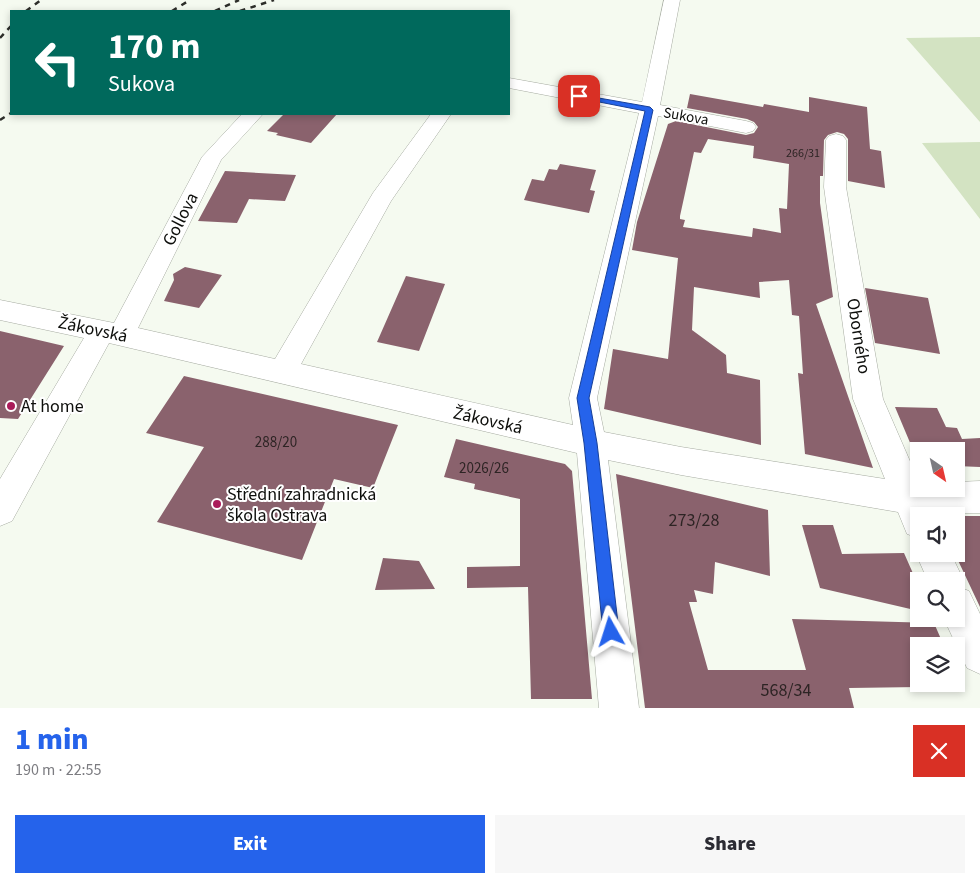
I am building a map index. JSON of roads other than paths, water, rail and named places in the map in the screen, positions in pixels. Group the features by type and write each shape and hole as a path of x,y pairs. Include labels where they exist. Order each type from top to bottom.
{"street":[{"path":"619,708 591,443 583,398 650,110 672,0"},
{"name":"Sukova","path":"510,83 746,127"},
{"name":"Gollova","path":"0,510 112,333 212,157 252,115"},
{"path":"282,372 381,198 440,115"},
{"name":"Oborného","path":"836,140 835,187 868,399 912,507"},
{"name":"Žákovská","path":"0,310 112,333 591,443 910,509"},
{"name":"Žákovská","path":"928,507 980,497"},
{"path":"965,624 980,656"}],"railway":[{"path":"27,10 41,0"},
{"path":"174,10 190,0"},
{"path":"217,10 239,0"},
{"path":"243,10 274,0"},
{"path":"0,38 10,27"},
{"path":"0,120 10,114"}],"place":[{"name":"At home","path":"11,406"},
{"name":"Střední zahradnická škola Ostrava","path":"217,504"}]}
